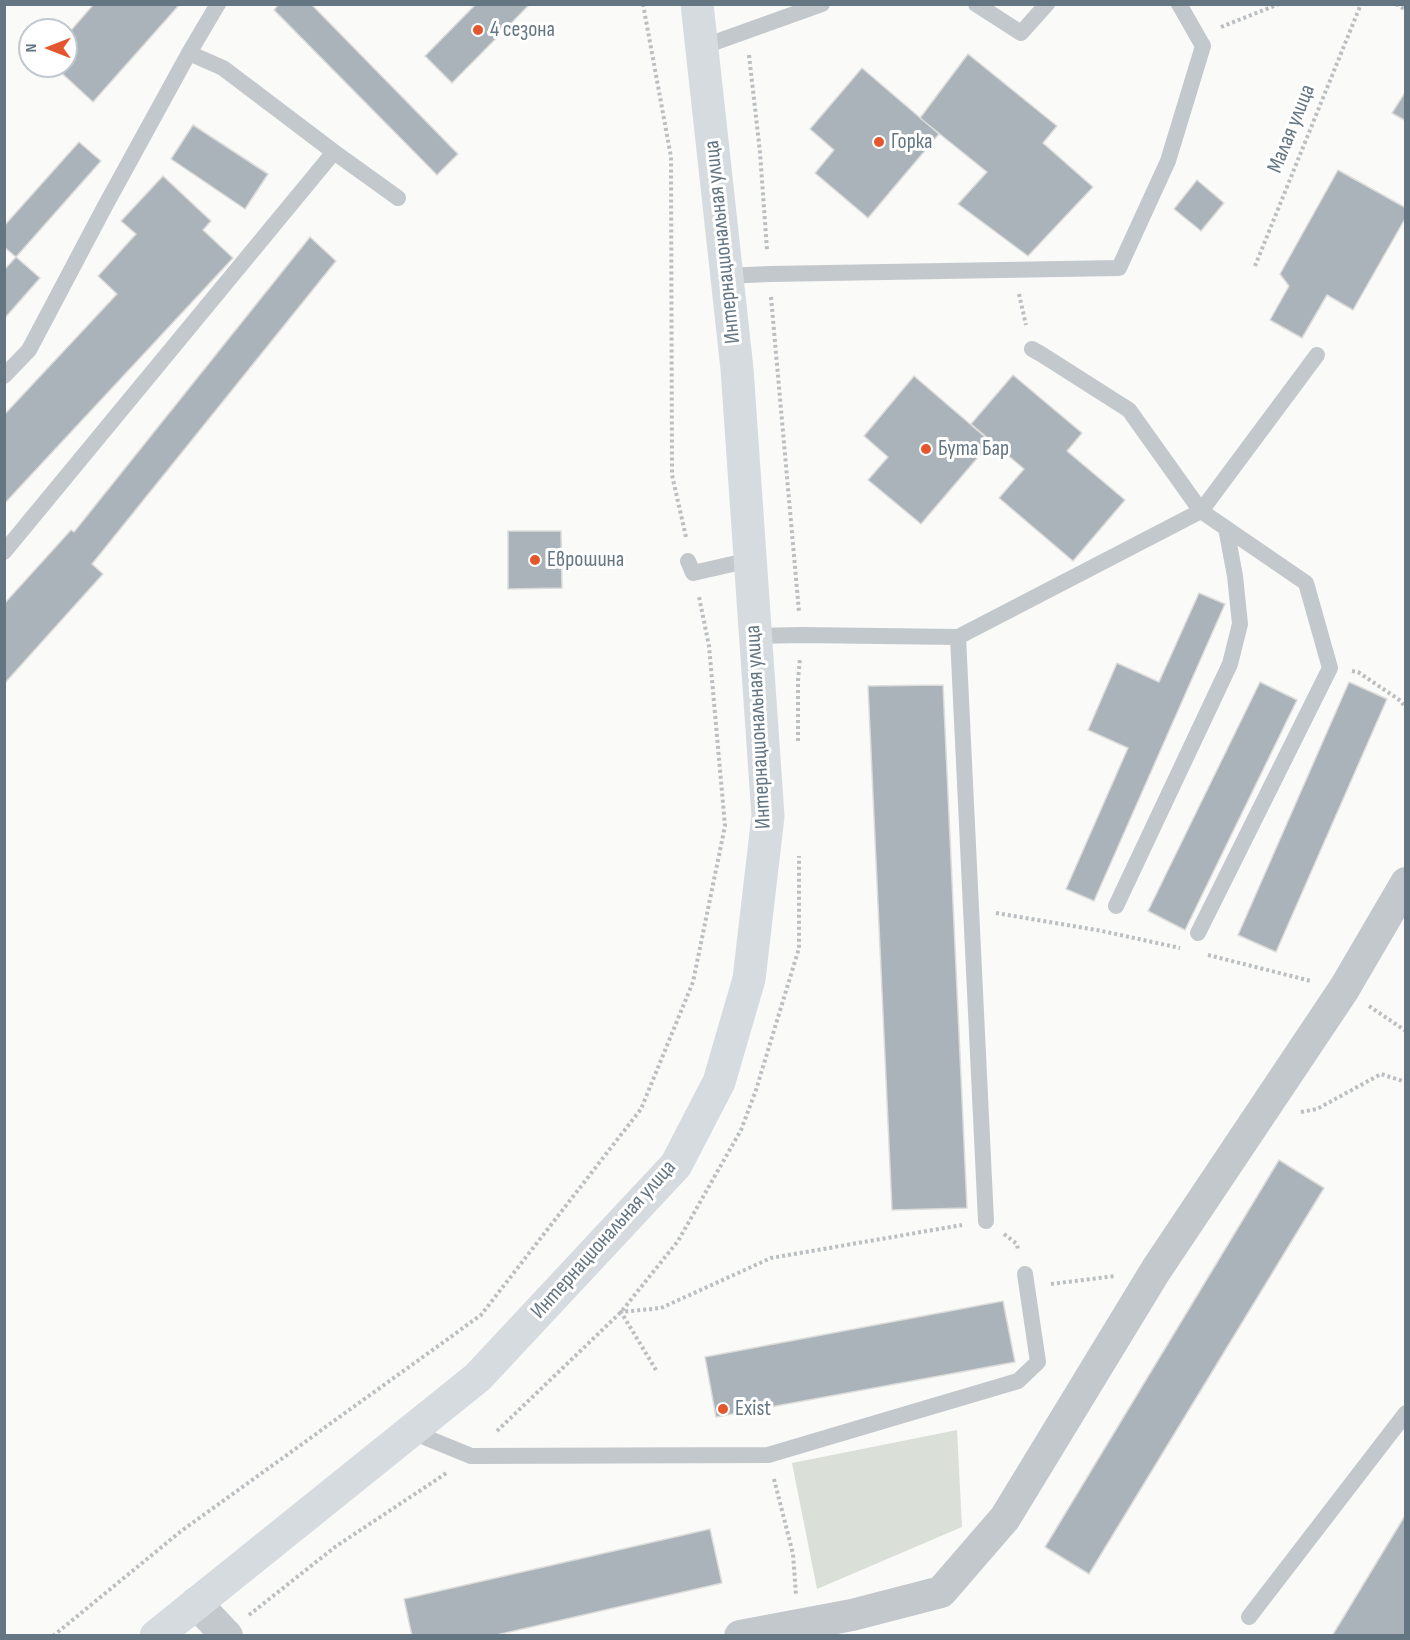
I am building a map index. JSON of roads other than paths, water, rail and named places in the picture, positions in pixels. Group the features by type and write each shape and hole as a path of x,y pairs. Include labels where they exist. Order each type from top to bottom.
{"main road":[{"name":"Интернациональная улица","path":"156,1635 478,1377 676,1165 718,1082 749,979 768,816 737,369 697,4"}],"street":[{"path":"740,1635 852,1615 941,1592 1005,1518 1156,1270 1344,989 1406,883"},
{"path":"196,1603 225,1635"}],"lane":[{"path":"4,376 28,350 189,53 218,4"},
{"path":"702,47 822,4"},
{"path":"976,4 1021,33 1047,4"},
{"path":"727,276 1119,268 1168,161 1203,46 1179,4"},
{"path":"189,53 223,68 398,198"},
{"path":"4,552 334,152"},
{"path":"1032,349 1129,410 1202,511 1306,583 1330,668 1198,933"},
{"path":"755,636 958,637 1202,511 1317,355"},
{"path":"1116,906 1230,664 1240,624 1235,576 1226,528"},
{"path":"691,567 750,560"},
{"path":"958,637 986,1221"},
{"path":"410,1431 471,1456 768,1455 1018,1381 1038,1362 1026,1281"},
{"path":"1249,1617 1406,1413"}],"place":[{"name":"4 сезона","path":"478,30"},
{"name":"Горка","path":"879,142"},
{"name":"Бута Бар","path":"926,449"},
{"name":"Еврошина","path":"535,560"},
{"name":"Exist","path":"723,1409"}]}
